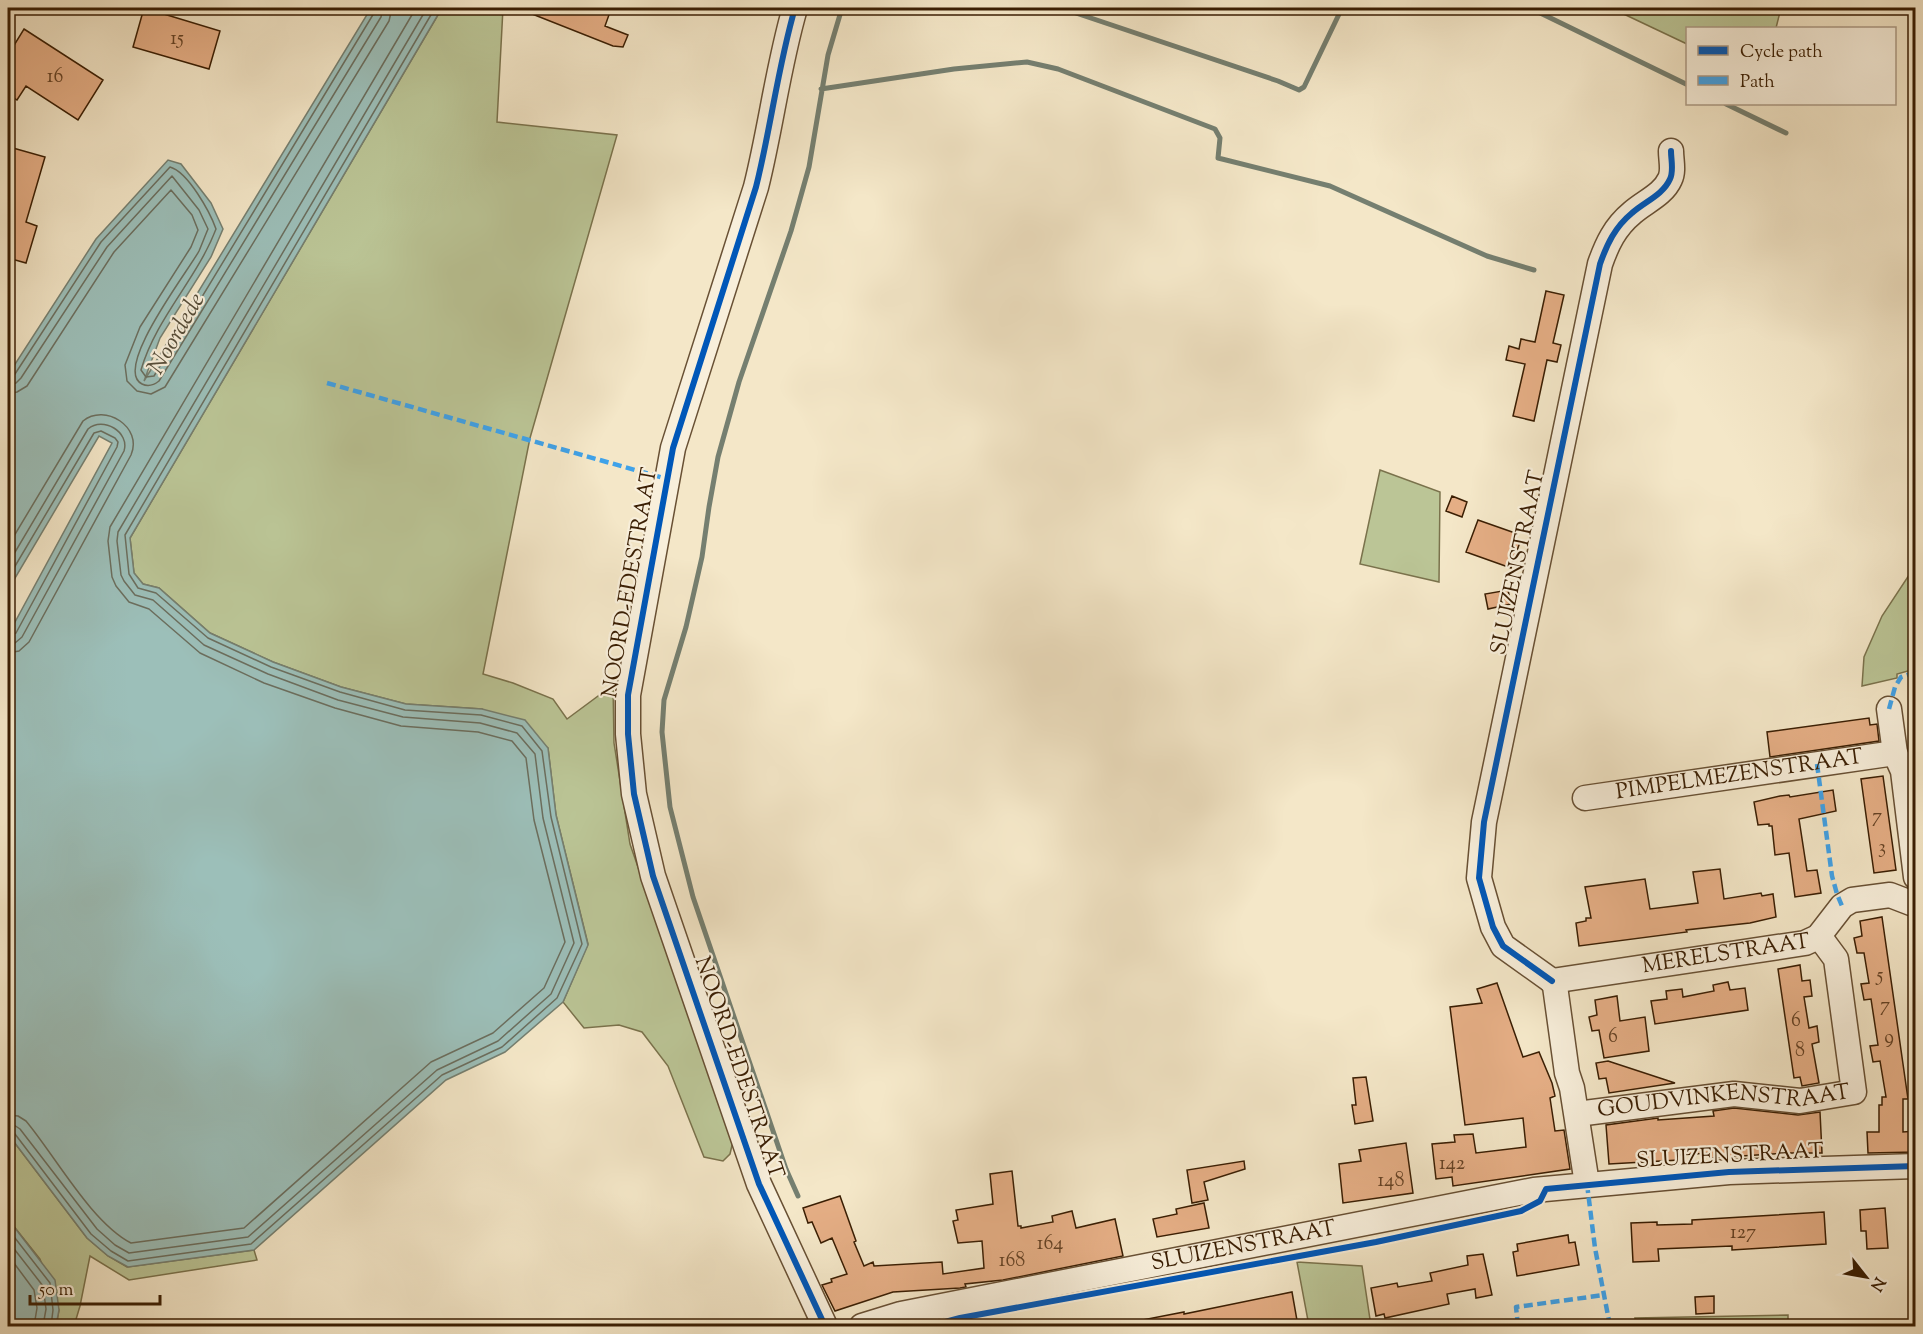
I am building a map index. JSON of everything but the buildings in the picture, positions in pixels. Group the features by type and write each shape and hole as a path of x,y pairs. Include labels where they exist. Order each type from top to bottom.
{"street":[{"name":"NOORD-EDESTRAAT","path":"795,8 786,39 765,153 756,187 673,448 629,684 627,734 639,823 666,916 694,991 738,1128 759,1184 825,1326"},
{"name":"SLUIZENSTRAAT","path":"1552,981 1503,946 1493,927 1479,878 1484,822 1600,264 1606,248 1621,224 1663,189 1670,180 1672,175 1671,151"},
{"path":"1889,710 1904,764 1916,877"},
{"name":"PIMPELMEZENSTRAAT","path":"1585,798 1904,764"},
{"name":"MERELSTRAAT","path":"1552,981 1793,946 1820,936 1842,906 1852,900 1890,895 1916,905"},
{"name":"GOUDVINKENSTRAAT","path":"1576,1114 1734,1094 1800,1101 1854,1092 1836,959 1820,936"},
{"path":"1552,981 1555,986 1567,1073 1572,1088 1587,1184"},
{"name":"SLUIZENSTRAAT","path":"862,1326 901,1314 1525,1192 1587,1184 1730,1172 1916,1166"}],"green space":[{"path":"442,8 503,8 497,122 617,135 530,438 483,674 553,699 567,719 613,685 614,743 630,844 733,1141 730,1154 723,1161 704,1157 668,1066 642,1032 619,1025 584,1028 563,1002 588,944 556,815 548,748 482,709 406,704 341,687 273,662 210,633 159,588 143,584 134,573 130,538"},
{"path":"1611,8 1781,8 1776,27 1686,27 1686,44"},
{"path":"1380,470 1440,492 1439,582 1360,564"},
{"path":"1915,566 1915,669 1897,674 1897,678 1862,686 1864,657 1882,616"},
{"path":"8,1134 87,1238 108,1256 127,1267 254,1250 257,1260 129,1280 90,1256 74,1326 56,1326 59,1310 40,1259 8,1219"},
{"path":"1297,1262 1362,1266 1371,1326 1309,1326"},
{"path":"1788,1315 1788,1326 1637,1326 1635,1318"}],"water":[{"name":"Noordede","path":"371,8 442,8 130,538 134,573 143,584 159,588 210,633 273,662 341,687 406,704 482,709 525,720 548,748 556,815 588,945 563,1002 505,1052 446,1080 254,1250 128,1267 108,1256 87,1238 8,1134 8,635 112,443 99,436 8,590 8,375 96,239 168,160 181,164 211,203 223,229 211,257 160,338 144,381"},
{"path":"8,1219 55,1280 59,1310 56,1326 8,1326"}],"waterway":[{"path":"798,1196 786,1169 693,897 670,807 662,732 664,700 686,627 702,557 718,457 739,382 791,231 809,167 828,55 842,8"},
{"path":"1061,8 1299,90 1304,87 1342,8"},
{"path":"1530,8 1686,84"},
{"path":"821,89 954,69 1027,62 1058,69 1215,129 1220,138 1218,158 1330,186 1487,256 1534,270"},
{"path":"1728,105 1786,133"}],"marked path":[{"path":"327,383 667,479"},
{"path":"1889,709 1895,687 1901,677 1916,672"},
{"path":"1817,764 1832,876 1842,906"},
{"path":"1587,1184 1595,1248 1610,1326"},
{"path":"1518,1326 1516,1307 1604,1295"}],"cycle path":[{"path":"795,8 756,187 673,448 628,695 628,734 634,794 653,876 759,1184 825,1326"},
{"path":"1552,981 1503,946 1493,927 1479,878 1484,822 1600,264 1616,230 1626,218 1667,185 1672,173 1671,151"},
{"path":"930,1326 960,1318 1376,1242 1521,1211 1540,1201 1546,1189 1729,1172 1916,1166"}]}
